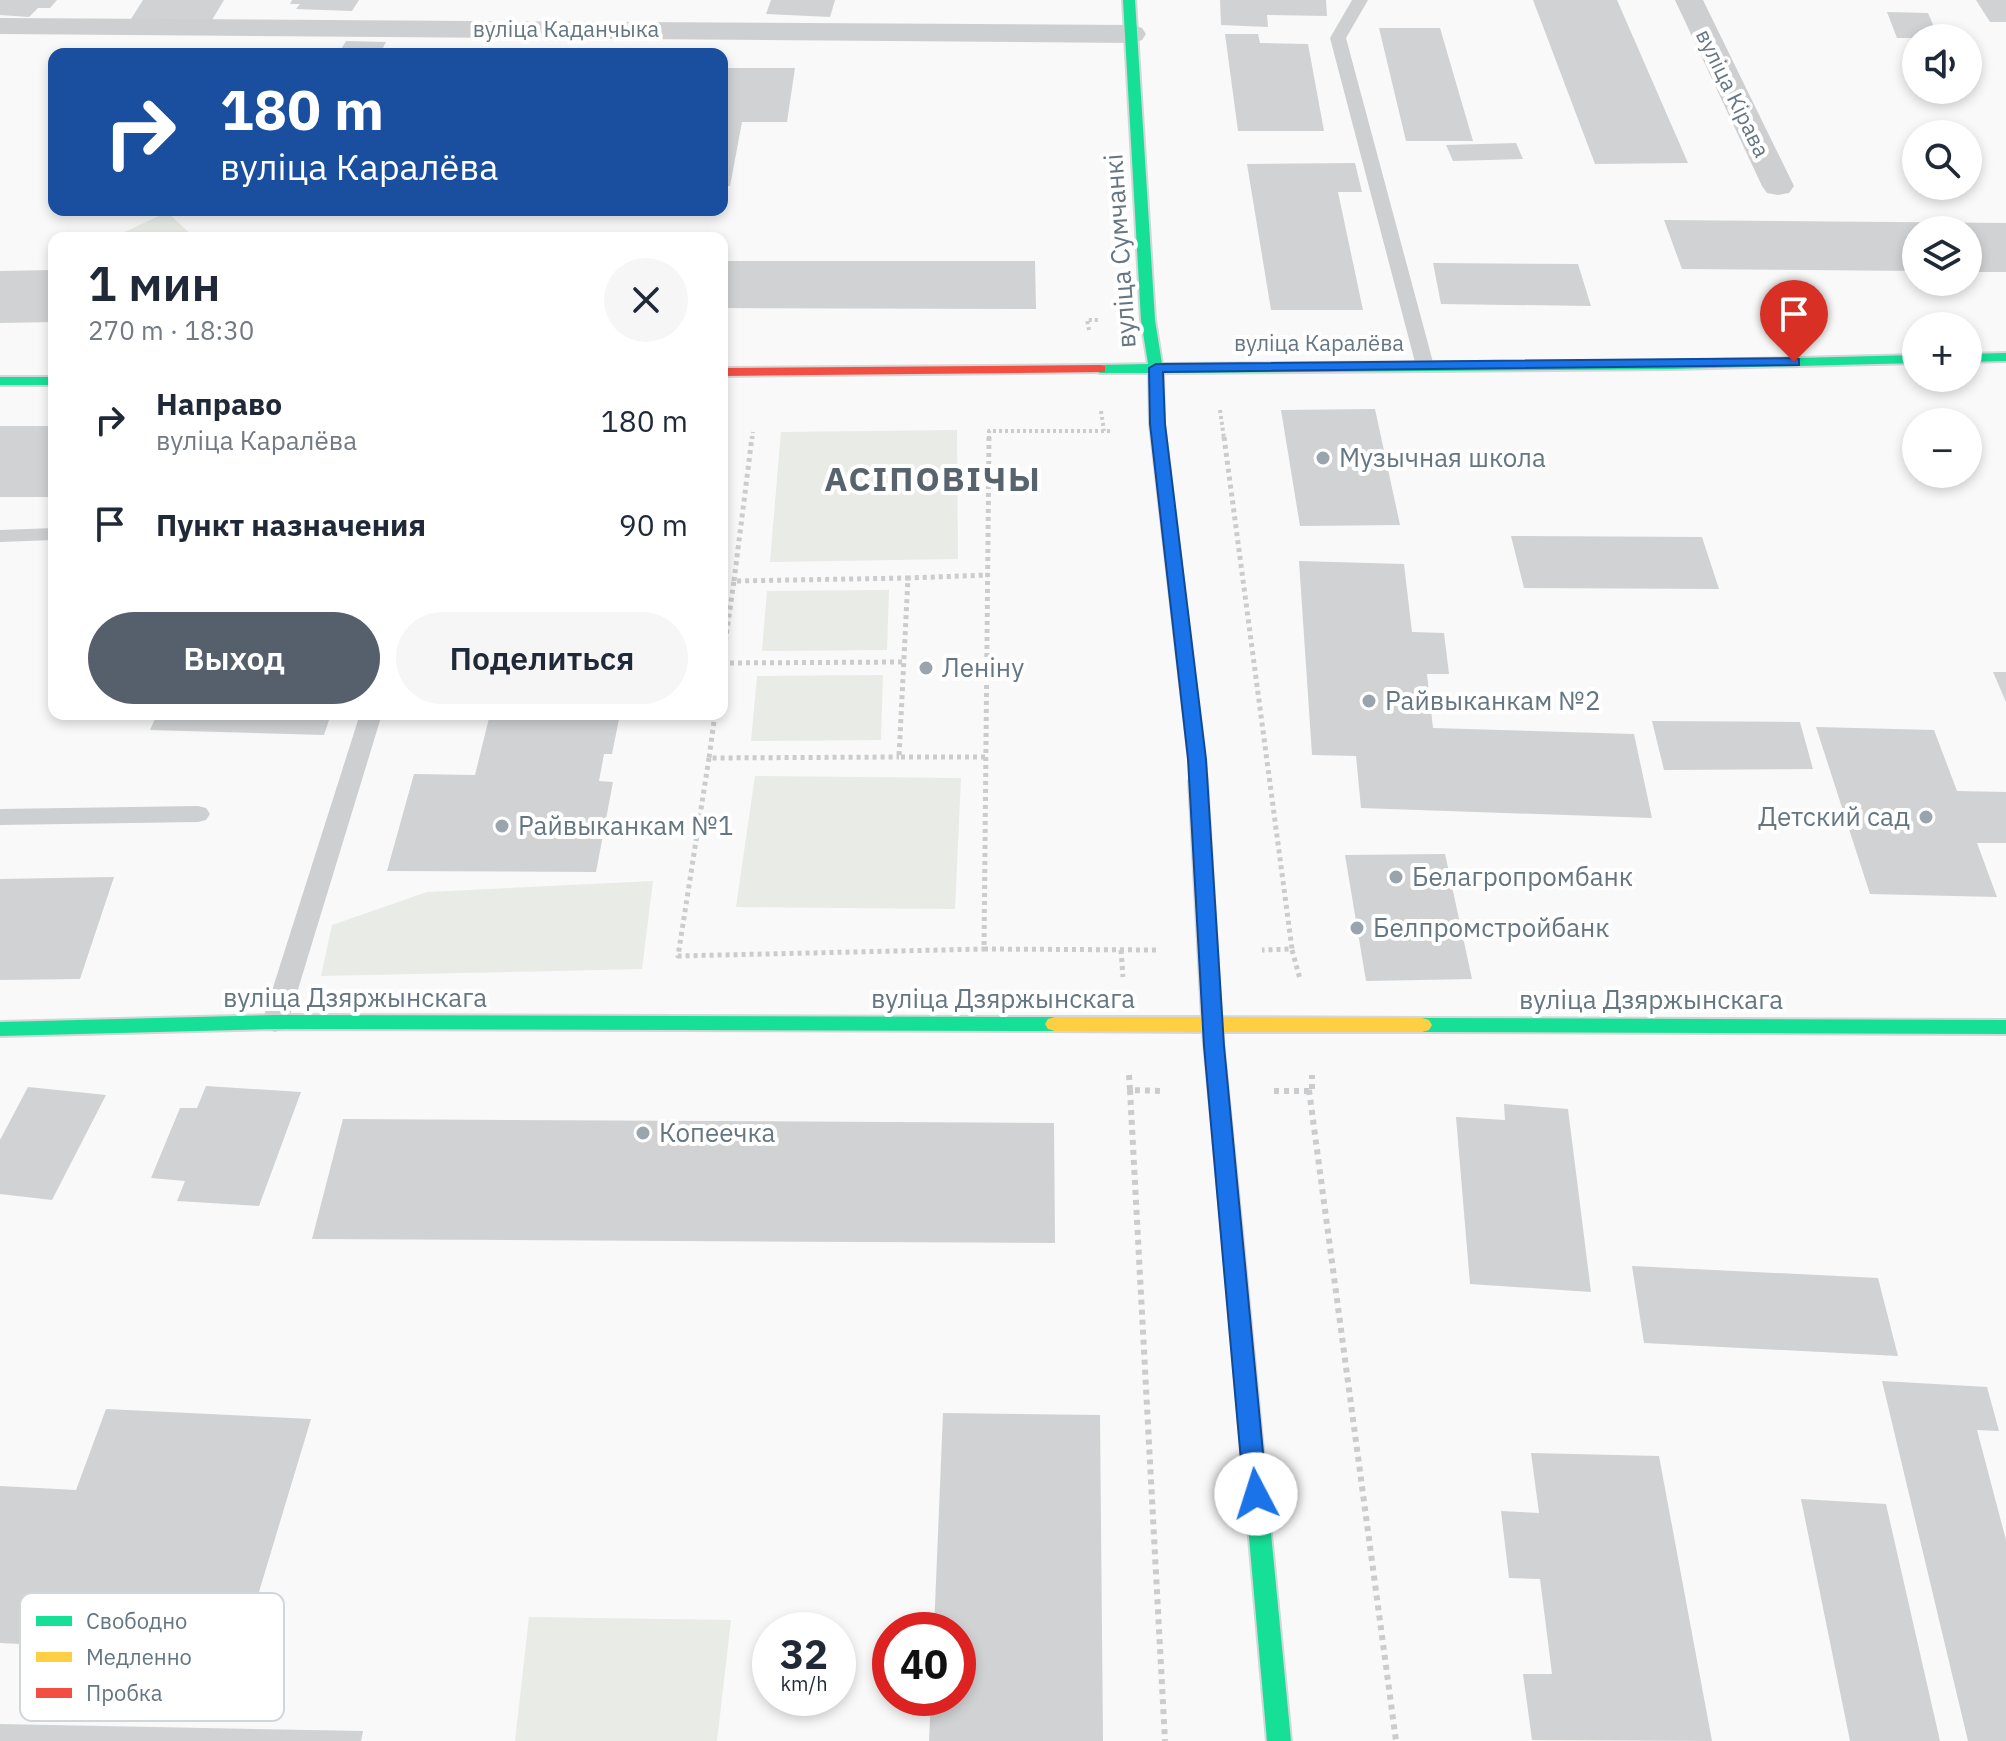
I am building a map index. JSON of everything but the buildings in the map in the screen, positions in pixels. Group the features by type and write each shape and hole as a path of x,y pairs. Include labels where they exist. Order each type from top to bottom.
{"street":[{"name":"вуліца Сумчанкі","path":"1129,0 1148,320 1156,368 1157,424 1197,759 1212,1023 1279,1741"},
{"name":"вуліца Кірава","path":"1689,0 1778,186"},
{"name":"вуліца Каданчыка","path":"0,26 1132,34"},
{"path":"1982,358 2006,357"},
{"name":"вуліца Каралёва","path":"728,372 1671,365 1902,359"},
{"path":"0,381 48,381"},
{"name":"вуліца Дзяржынскага","path":"0,1029 275,1022 2006,1027"}],"lane":[{"path":"1360,0 1338,38 1425,366"},
{"path":"0,536 48,534"},
{"path":"275,1022 369,720"},
{"path":"0,817 198,814"}],"path":[{"path":"714,720 678,956 984,949 1292,949 1219,405 1157,424 1112,431 989,431 984,949"},
{"path":"728,622 753,432"},
{"path":"734,581 988,575"},
{"path":"899,757 908,578"},
{"path":"728,664 904,662"},
{"path":"709,758 985,757"},
{"path":"1130,1090 1165,1741"},
{"path":"1309,1090 1396,1741"}],"shaded area":[{"path":"159,216 171,216 189,232 125,232"},
{"path":"957,430 958,559 770,562 781,432"},
{"path":"889,590 887,650 762,651 767,591"},
{"path":"883,675 881,740 751,741 757,676"},
{"path":"755,776 961,778 955,909 736,907"},
{"path":"653,881 642,969 321,976 332,925 427,892"},
{"path":"529,1617 731,1620 717,1741 515,1741"}],"traffic: fast":[{"path":"1129,0 1148,320 1156,368 1157,424 1198,781"},
{"path":"1982,358 2006,357"},
{"path":"1100,369 1671,365 1902,359"},
{"path":"0,381 48,381"},
{"path":"0,1029 275,1022 1055,1024"},
{"path":"1422,1025 2006,1027"},
{"path":"1232,1232 1279,1741"}],"traffic: slow":[{"path":"1198,781 1212,1023 1232,1232"},
{"path":"1055,1024 1422,1025"}],"traffic: jam":[{"path":"728,372 1100,369"}],"place":[{"name":"Музычная школа","path":"1323,458"},
{"name":"Леніну","path":"926,668"},
{"name":"Райвыканкам №2","path":"1369,701"},
{"name":"Детский сад","path":"1926,817"},
{"name":"Райвыканкам №1","path":"502,826"},
{"name":"Белагропромбанк","path":"1396,877"},
{"name":"Белпромстройбанк","path":"1357,928"},
{"name":"Копеечка","path":"643,1133"}],"district":[{"name":"АСІПОВІЧЫ","path":"933,479"}],"route":[{"path":"1256,1494 1212,1023 1197,759 1157,424 1156,368 1794,362"}]}
